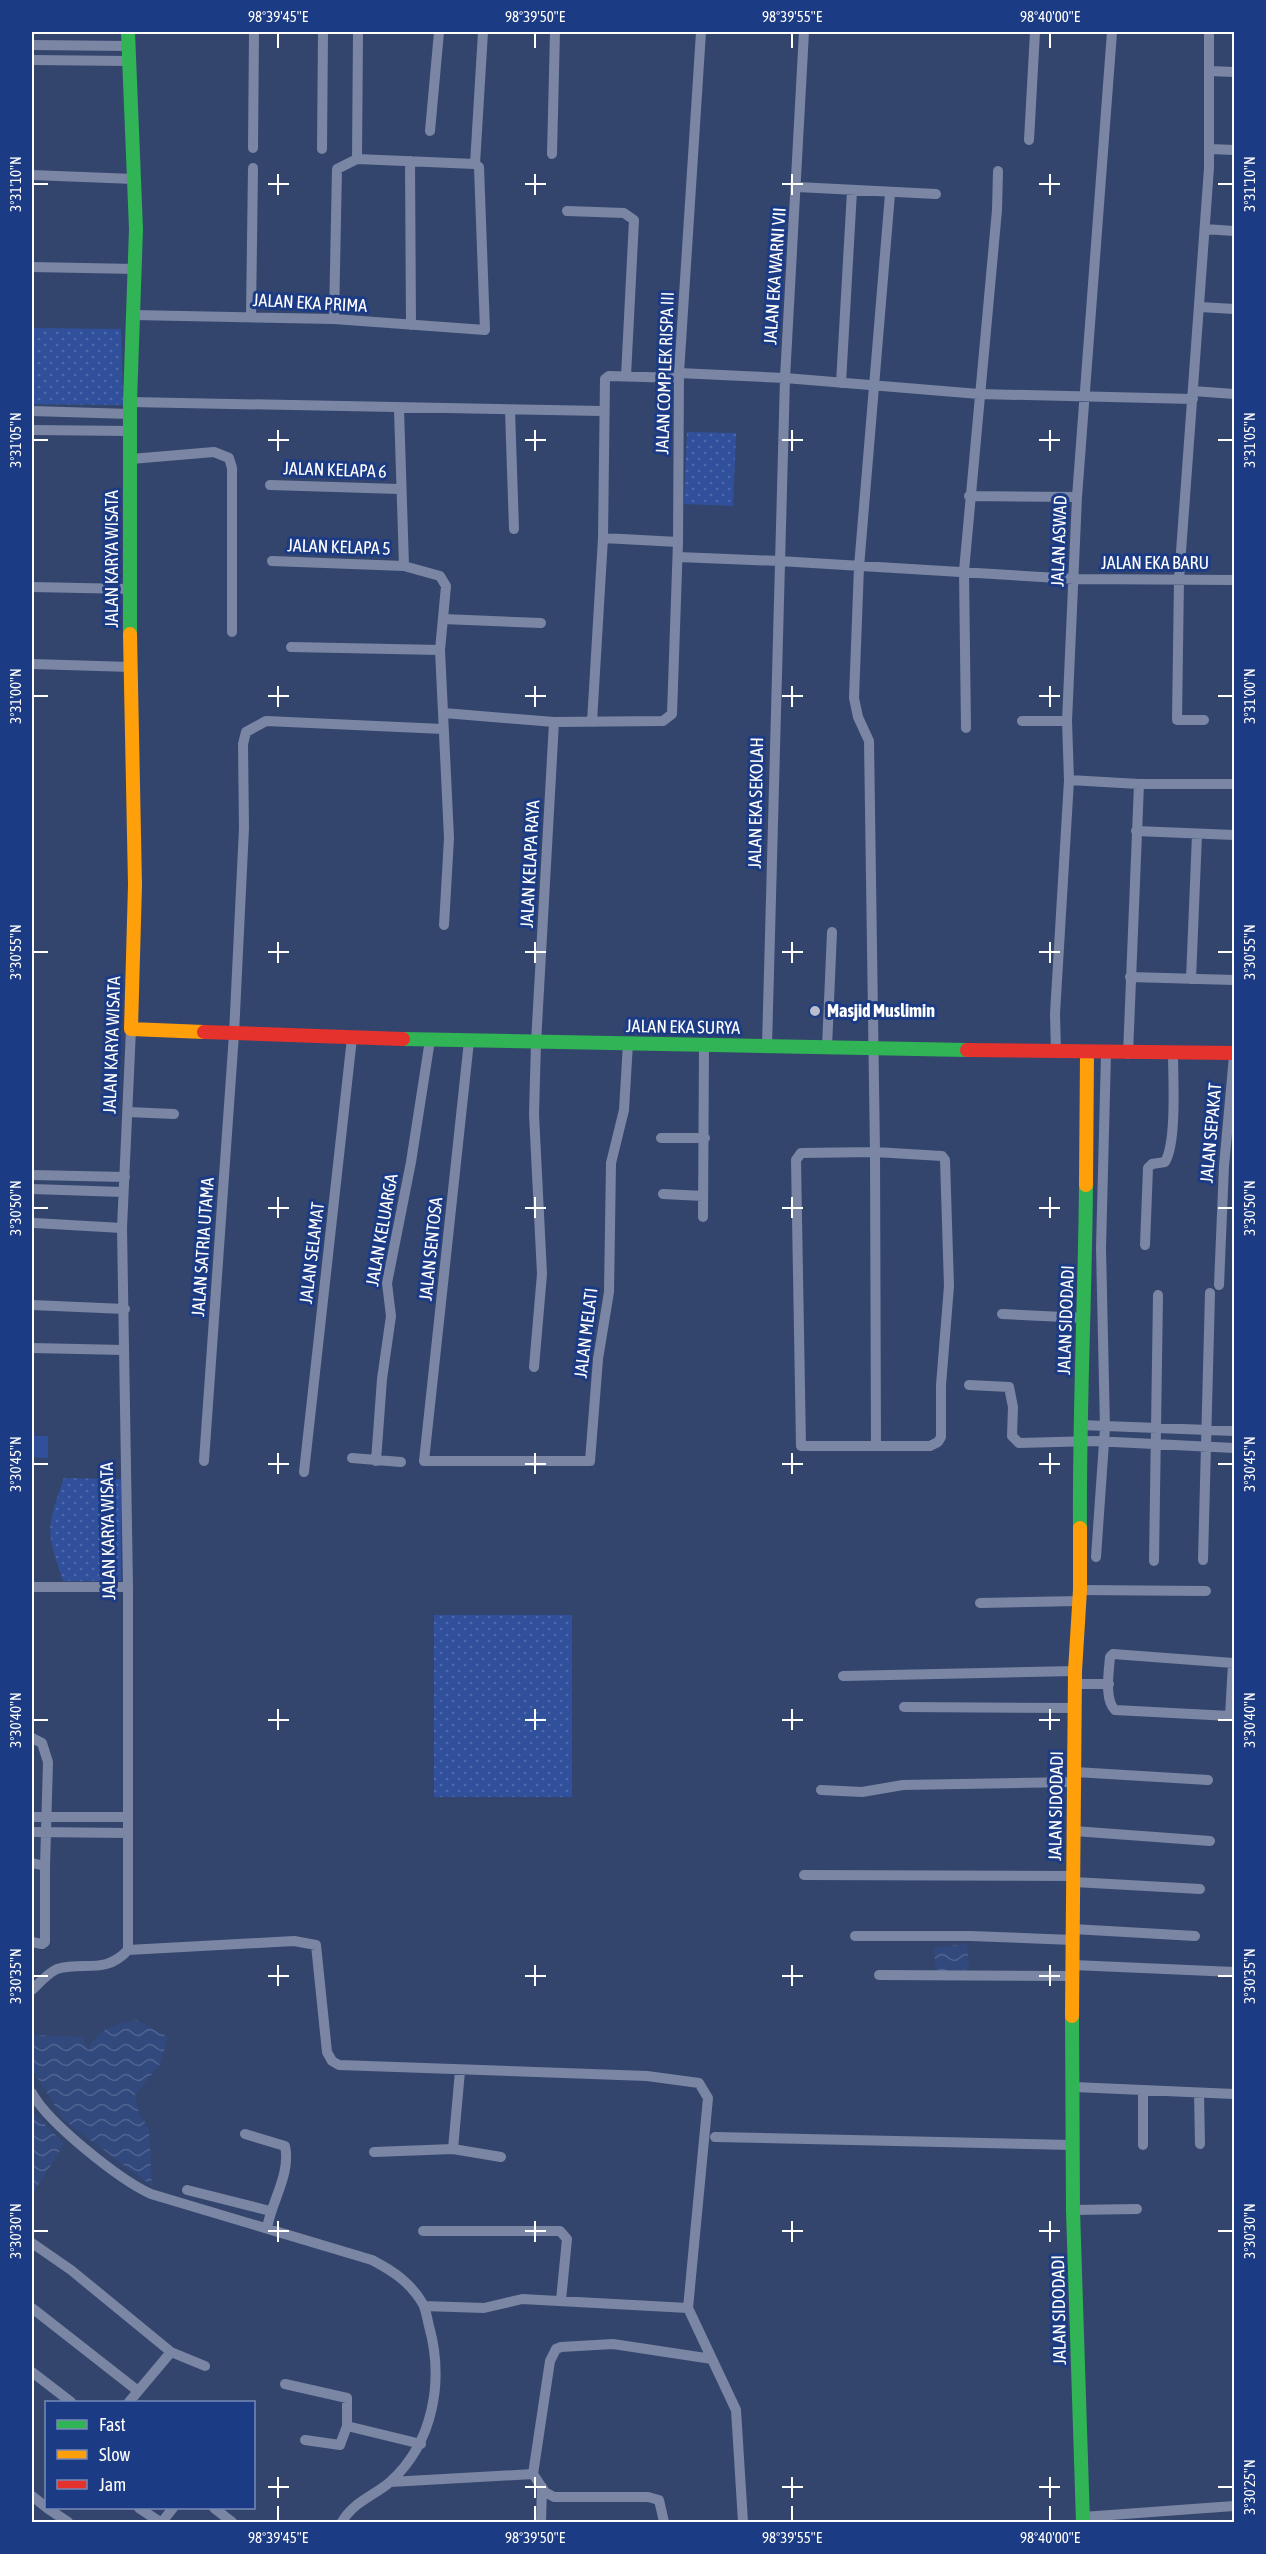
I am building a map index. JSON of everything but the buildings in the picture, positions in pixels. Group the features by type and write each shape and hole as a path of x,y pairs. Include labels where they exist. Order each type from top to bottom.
{"street":[{"path":"253,148 254,32"},
{"path":"322,149 323,32"},
{"path":"357,159 358,32"},
{"path":"430,131 439,32"},
{"path":"334,319 336,173 341,166 357,159 475,164 483,32"},
{"path":"552,153 555,32"},
{"name":"JALAN COMPLEK RISPA III","path":"592,722 663,721 671,717 678,557 679,375 701,32"},
{"name":"JALAN EKA WARNI VII","path":"779,561 785,378 804,32"},
{"path":"1029,140 1035,32"},
{"name":"JALAN ASWAD","path":"1056,1052 1055,1014 1069,780 1067,721 1077,498 1112,32"},
{"path":"1204,720 1177,720 1179,579 1210,148 1209,32"},
{"path":"32,45 61,46 128,39"},
{"name":"JALAN KARYA WISATA","path":"128,39 135,269 130,408 129,589 135,885 122,1228 128,1587 128,1950"},
{"path":"61,46 61,61"},
{"path":"32,60 128,61"},
{"path":"1209,71 1234,72"},
{"path":"1210,148 1234,150"},
{"path":"410,161 411,325"},
{"name":"JALAN EKA PRIMA","path":"134,315 334,319 485,330 482,170 475,164"},
{"path":"251,316 253,168"},
{"path":"966,728 964,571 969,496 997,210 998,171"},
{"path":"32,175 134,178"},
{"path":"797,187 890,194 936,194"},
{"path":"841,383 852,191"},
{"path":"876,1446 875,1152 868,741 856,709 855,698 859,567 890,194"},
{"path":"567,211 624,213 634,220 626,376"},
{"path":"1205,229 1234,231"},
{"path":"32,267 135,269"},
{"path":"1200,307 1234,309"},
{"path":"444,713 554,722 592,722 603,538 602,411 605,379 609,376 785,378 979,394 1084,396 1234,394"},
{"path":"32,411 252,402 399,409 602,411"},
{"path":"399,409 399,489 404,566"},
{"path":"510,410 514,529"},
{"path":"32,430 130,431"},
{"path":"131,456 178,452 223,454 229,458 232,468 232,632"},
{"name":"JALAN KELAPA 6","path":"270,485 399,489"},
{"path":"969,496 1077,498"},
{"path":"603,538 678,542"},
{"name":"JALAN EKA BARU","path":"678,557 964,571 1075,579 1234,580"},
{"name":"JALAN KELAPA 5","path":"272,561 404,566 433,574 443,580 446,586 443,619"},
{"name":"JALAN EKA SEKOLAH","path":"767,1046 779,561"},
{"path":"32,587 129,589"},
{"path":"444,925 449,838 440,650 443,619 541,623"},
{"path":"291,647 440,650"},
{"path":"32,664 131,667"},
{"name":"JALAN SATRIA UTAMA","path":"204,1461 234,1034 244,828 243,744 249,728 266,721 443,729"},
{"path":"1022,721 1067,721"},
{"name":"JALAN KELAPA RAYA","path":"534,1367 542,1274 534,1114 536,1043 554,722"},
{"path":"1069,780 1139,784 1234,783"},
{"path":"1128,1054 1139,784"},
{"path":"1136,831 1234,835"},
{"path":"1191,979 1197,835"},
{"path":"827,1047 832,932"},
{"path":"1130,977 1234,980"},
{"name":"JALAN EKA SURYA","path":"131,1029 352,1038 628,1043 704,1047 767,1046 1234,1055"},
{"name":"JALAN SELAMAT","path":"304,1472 352,1038"},
{"name":"JALAN KELUARGA","path":"376,1461 382,1379 391,1316 387,1283 411,1162 430,1040"},
{"name":"JALAN SENTOSA","path":"424,1461 469,1041"},
{"name":"JALAN MELATI","path":"424,1461 590,1461 598,1359 609,1292 611,1163 621,1133 628,1043"},
{"path":"703,1217 704,1047"},
{"name":"JALAN SIDODADI","path":"1083,2520 1072,2145 1075,1678 1079,1596 1079,1441 1085,1318 1087,1053"},
{"path":"1145,1245 1148,1168 1152,1164 1165,1162 1169,1155 1173,1119 1173,1053"},
{"path":"1096,1557 1102,1441 1105,1428 1101,1248 1106,1054"},
{"name":"JALAN SEPAKAT","path":"1219,1285 1224,1166 1234,1055"},
{"path":"128,1112 174,1114"},
{"path":"661,1138 705,1138"},
{"path":"875,1152 938,1155 945,1160 949,1286 938,1442 930,1446 801,1446 796,1160 801,1153 875,1152"},
{"path":"32,1175 125,1177"},
{"path":"32,1189 123,1192"},
{"path":"663,1194 702,1196"},
{"path":"34,1223 122,1228"},
{"path":"1203,1560 1208,1447 1210,1293"},
{"path":"1154,1561 1158,1295"},
{"path":"32,1305 125,1309"},
{"path":"1002,1314 1085,1318"},
{"path":"32,1348 124,1350"},
{"path":"969,1385 1009,1387 1014,1441 1102,1441 1154,1446 1234,1448"},
{"path":"1080,1425 1155,1430 1234,1431"},
{"path":"352,1458 401,1462"},
{"path":"32,1587 128,1587"},
{"path":"980,1603 1206,1591"},
{"path":"1113,1654 1233,1663 1230,1716 1115,1710 1111,1706 1109,1684 1110,1657 1113,1654"},
{"path":"843,1676 1075,1678 1109,1684"},
{"path":"904,1707 1075,1708"},
{"path":"32,1738 42,1743 47,1754 45,1942 32,1942"},
{"path":"821,1790 862,1792 903,1785 1075,1777 1208,1780"},
{"path":"32,1817 127,1817"},
{"path":"1074,1831 1210,1841"},
{"path":"32,1832 128,1833"},
{"path":"32,1863 45,1866"},
{"path":"804,1875 1074,1879 1200,1889"},
{"path":"855,1936 1073,1934 1195,1936"},
{"path":"32,1990 58,1969 108,1964 119,1959 128,1950 310,1942 319,1950 327,2052 332,2061 339,2065 647,2076 693,2080 703,2086 708,2098 688,2308 736,2410 743,2523"},
{"path":"879,1975 1073,1970 1234,1972"},
{"path":"453,2149 460,2071"},
{"path":"1074,2087 1234,2094"},
{"path":"1143,2091 1143,2145"},
{"path":"32,2093 78,2143 131,2185 151,2194 372,2260 396,2273 424,2306 435,2354 435,2385 431,2417 421,2444 390,2482 365,2498 342,2523"},
{"path":"1199,2093 1200,2144"},
{"path":"245,2134 285,2146 287,2164 270,2211 267,2228"},
{"path":"715,2137 1072,2145"},
{"path":"374,2152 453,2149 501,2157"},
{"path":"188,2190 270,2211"},
{"path":"1073,2210 1137,2209"},
{"path":"423,2231 560,2231 566,2234 561,2300"},
{"path":"32,2243 71,2270 171,2352 205,2366"},
{"path":"424,2306 484,2308 522,2299 688,2308"},
{"path":"32,2308 138,2391"},
{"path":"664,2523 659,2500 648,2497 554,2497 532,2474 550,2361 556,2349 613,2344 712,2359"},
{"path":"130,2401 171,2352"},
{"path":"32,2372 68,2401"},
{"path":"285,2384 347,2398 347,2426 340,2445 305,2440"},
{"path":"347,2426 421,2444"},
{"path":"390,2482 532,2474"},
{"path":"541,2523 542,2487"},
{"path":"32,2496 45,2506"},
{"path":"1083,2520 1234,2506"},
{"path":"50,2509 68,2523"},
{"path":"140,2509 161,2523 172,2509"},
{"path":"215,2509 232,2523"}],"shaded area":[{"path":"32,328 121,329 123,405 32,404"},
{"path":"687,432 736,433 733,506 684,504"},
{"path":"32,1436 48,1436 48,1458 32,1457"},
{"path":"64,1478 121,1479 121,1581 63,1581 53,1550 50,1530"},
{"path":"434,1615 572,1615 572,1797 434,1797"}],"water":[{"path":"967,1944 969,1969 936,1972 934,1948"},
{"path":"136,2020 168,2037 160,2064 135,2095 139,2113 149,2129 152,2186 64,2120 32,2069 32,2035 82,2037 88,2050 102,2032"},
{"path":"32,2111 64,2144 32,2195"}],"traffic: fast":[{"path":"128,32 136,229 130,402 130,634"},
{"path":"403,1039 967,1050"},
{"path":"1080,1528 1086,1185"},
{"path":"1072,2016 1073,2210 1083,2522"}],"traffic: slow":[{"path":"130,634 135,885 131,1029 204,1032"},
{"path":"1086,1185 1087,1053"},
{"path":"1072,2016 1075,1671 1080,1590 1080,1528"}],"traffic: jam":[{"path":"204,1032 403,1039"},
{"path":"967,1050 1234,1053"}],"place":[{"name":"Masjid Muslimin","path":"815,1011"}]}
